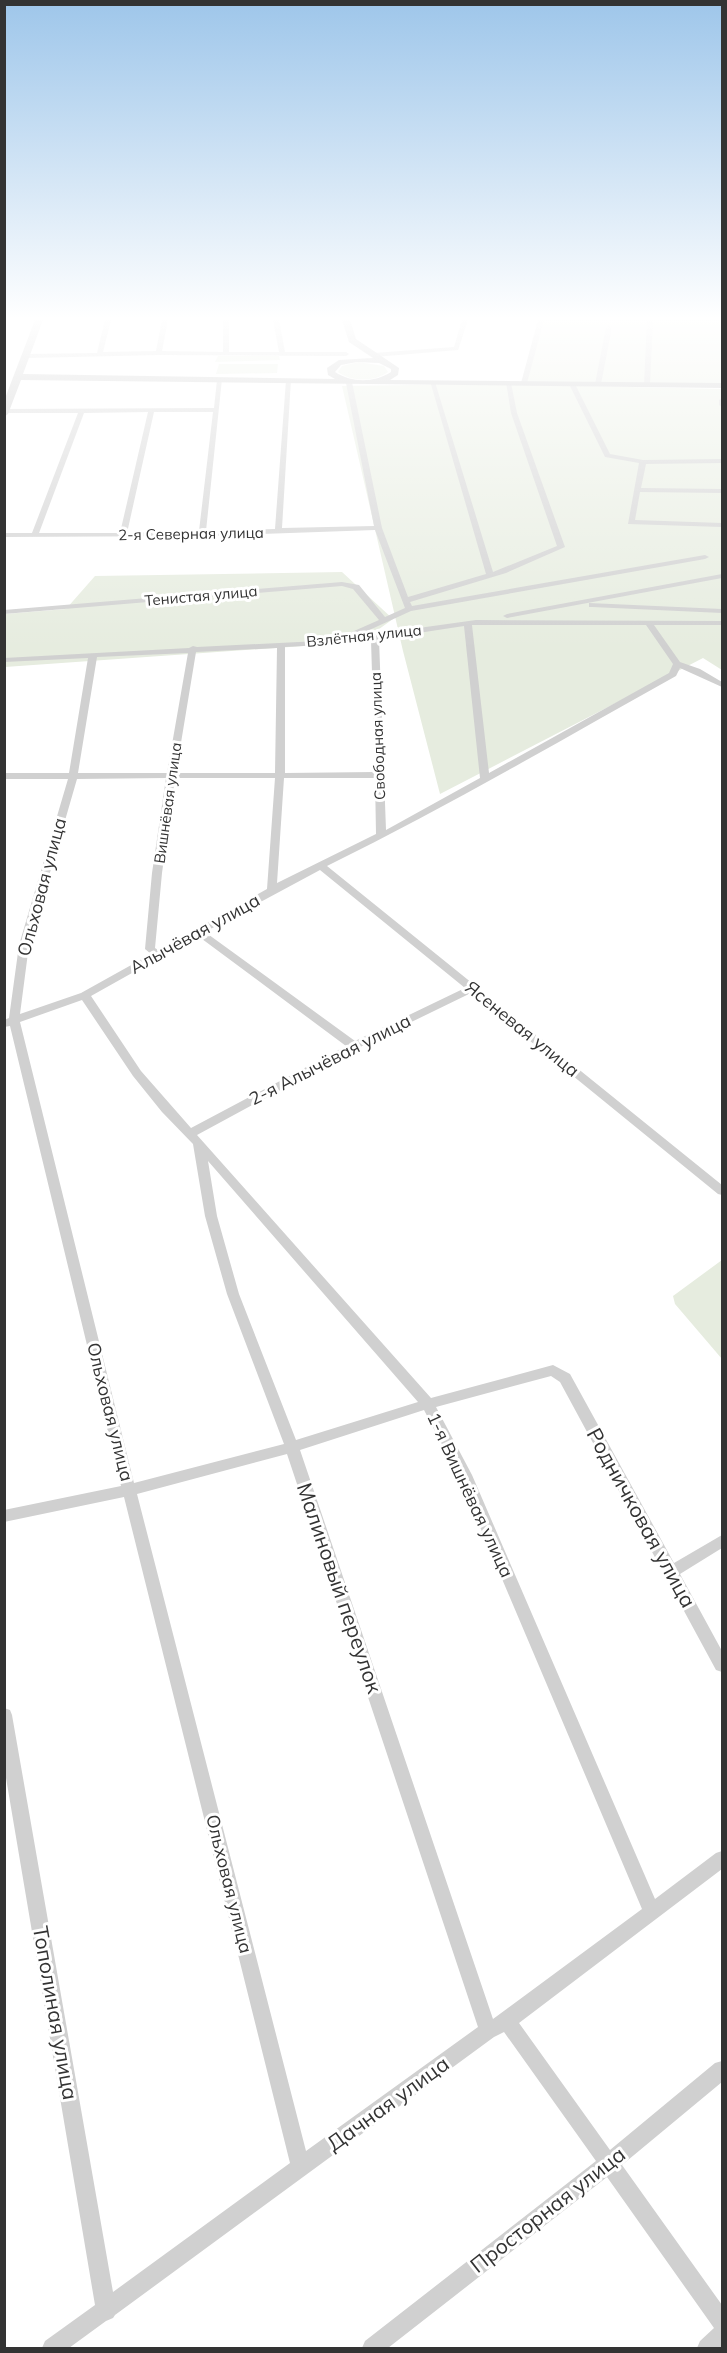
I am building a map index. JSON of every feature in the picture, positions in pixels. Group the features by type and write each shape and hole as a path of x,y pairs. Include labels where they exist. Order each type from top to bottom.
{"street":[{"path":"35,535 74,430"},
{"path":"123,536 148,430"},
{"path":"202,534 215,430"},
{"path":"278,532 285,430"},
{"path":"361,430 378,528 407,605"},
{"path":"446,430 490,575"},
{"path":"339,642 407,605 561,547 520,430"},
{"path":"594,430 607,456 643,462 723,461"},
{"path":"643,462 631,522 723,525"},
{"path":"638,490 723,491"},
{"name":"2-я Северная улица","path":"4,535 123,536 378,528"},
{"path":"407,605 705,557"},
{"path":"485,780 472,623 723,576"},
{"name":"Тенистая улица","path":"4,612 342,584 356,587 383,619"},
{"path":"570,604 723,611"},
{"path":"648,622 677,664 698,671 723,685"},
{"name":"Взлётная улица","path":"4,660 193,648 339,642 472,623 723,623"},
{"name":"Свободная улица","path":"375,637 381,836"},
{"path":"272,890 280,775 281,644"},
{"name":"Вишнёвая улица","path":"158,954 150,949 152,921 171,777 193,648"},
{"name":"Ольховая улица","path":"93,654 73,776 24,945 9,1022 301,2168"},
{"name":"Алычёвая улица","path":"9,1022 85,996 272,890 381,836 485,780 673,674 677,664"},
{"path":"4,776 171,777 380,774"},
{"name":"Ясеневая улица","path":"321,866 723,1191"},
{"path":"199,932 354,1046"},
{"name":"2-я Алычёвая улица","path":"194,1138 354,1046 472,989"},
{"name":"1-я Вишнёвая улица","path":"85,996 118,1051 164,1109 194,1138 428,1404 465,1475 652,1912"},
{"name":"Малиновый переулок","path":"194,1138 211,1216 233,1294 292,1447 488,2031"},
{"name":"Родничковая улица","path":"428,1404 547,1370 558,1372 565,1378 670,1573 723,1665"},
{"path":"4,1516 129,1490 292,1447 428,1404"},
{"path":"670,1573 723,1541"},
{"name":"Тополиная улица","path":"4,1716 106,2311"},
{"name":"Дачная улица","path":"52,2349 488,2031 507,2021 723,1859"},
{"path":"507,2021 723,2322"},
{"name":"Просторная улица","path":"372,2349 608,2164 723,2070"},
{"path":"707,2349 723,2335"}],"shaded area":[{"path":"352,430 722,430 722,670 703,658 440,794 403,651"},
{"path":"342,572 393,619 361,642 5,667 5,614 66,609 95,576"},
{"path":"722,1260 722,1359 675,1304 673,1296"}]}
